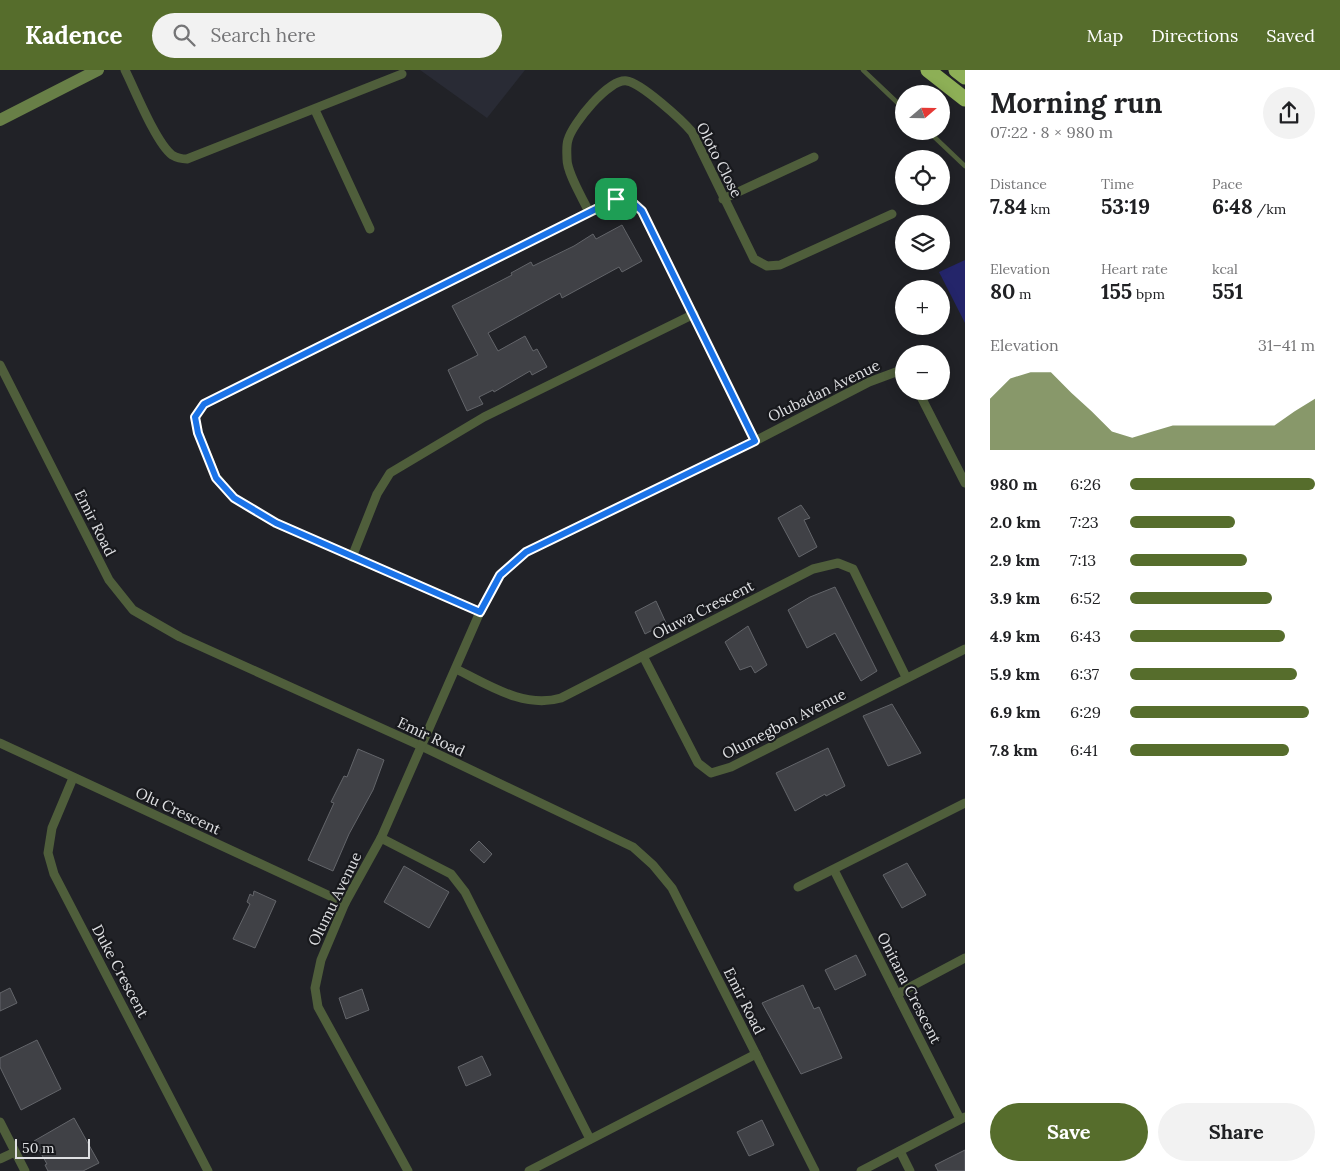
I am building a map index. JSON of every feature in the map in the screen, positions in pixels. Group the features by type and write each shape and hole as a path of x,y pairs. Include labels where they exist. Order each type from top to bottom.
{"highway":[{"path":"928,70 965,99"},
{"path":"956,70 965,77"}],"main road":[{"path":"0,120 98,70"}],"street":[{"path":"126,70 156,132 171,154 179,159 187,159 402,74"},
{"name":"Oloto Close","path":"589,212 567,162 568,140 591,104 613,83 621,80 629,81 679,116 692,132 723,199 754,259 767,266 780,265 892,214"},
{"path":"315,110 370,228"},
{"path":"723,199 814,157"},
{"path":"480,612 276,523 234,498 216,478 198,433 195,417 204,404 616,199 632,202 642,211 755,441"},
{"path":"352,557 378,494 390,474 484,417 694,314"},
{"name":"Emir Road","path":"0,365 109,580 133,610 180,638 421,746 632,847 654,865 672,888 816,1171"},
{"name":"Olubadan Avenue","path":"421,746 480,612 500,575 526,552 755,441 869,382 895,372"},
{"path":"923,400 965,482"},
{"name":"Oluwa Crescent","path":"456,669 502,691 534,702 548,702 561,698 813,569 838,563 852,569 906,677"},
{"name":"Olumegbon Avenue","path":"643,656 698,763 711,772 731,767 965,648"},
{"name":"Olu Crescent","path":"0,744 345,903"},
{"name":"Olumu Avenue","path":"408,1171 318,1007 315,988 321,960 345,903 381,838 421,746"},
{"name":"Duke Crescent","path":"73,778 52,828 48,853 54,874 208,1171"},
{"path":"798,887 965,803"},
{"path":"381,838 451,874 465,892 590,1139"},
{"name":"Onitana Crescent","path":"834,870 962,1118"},
{"path":"897,994 965,958"},
{"path":"529,1171 756,1054"},
{"path":"861,1171 962,1118"},
{"path":"0,1122 25,1171"},
{"path":"900,1151 910,1171"},
{"path":"0,1159 15,1152"}],"lane":[{"path":"863,70 895,100"},
{"path":"938,140 965,166"}],"shaded area":[{"path":"420,70 525,70 487,118"},
{"path":"965,260 965,323 950,294 950,280 943,280 939,272 950,270 950,267"}],"building":[{"path":"622,225 642,261 622,272 619,267 562,298 560,293 488,333 498,351 525,336 533,351 537,349 547,367 532,375 530,371 494,392 493,390 479,397 483,404 467,411 448,370 478,355 452,306 512,275 511,273 531,262 533,266 574,246 593,234 596,239"},
{"path":"801,505 810,518 804,520 817,547 799,557 778,518"},
{"path":"835,587 877,671 861,681 835,633 807,648 788,610 810,597"},
{"path":"656,601 666,623 645,634 635,612"},
{"path":"748,626 767,665 755,673 751,666 740,670 725,642"},
{"path":"892,704 921,753 888,766 863,716"},
{"path":"828,748 845,786 826,796 825,794 795,811 776,773"},
{"path":"358,749 384,760 373,790 349,834 333,871 308,860 334,803 331,802 344,776 347,777"},
{"path":"479,841 492,854 484,863 470,850"},
{"path":"907,863 926,895 902,908 883,875"},
{"path":"404,866 449,892 429,928 384,902"},
{"path":"254,891 276,901 255,948 233,939 250,904 247,902 250,894 253,896"},
{"path":"856,955 866,975 835,990 825,970"},
{"path":"803,985 814,1009 819,1007 842,1058 801,1074 762,1003"},
{"path":"10,988 17,1003 0,1011 0,993"},
{"path":"362,989 369,1010 346,1019 339,998"},
{"path":"37,1040 61,1089 21,1110 0,1067 0,1058"},
{"path":"482,1056 491,1075 466,1086 458,1067"},
{"path":"74,1118 99,1163 83,1171 48,1171 45,1165 47,1164 34,1141"},
{"path":"762,1120 774,1145 749,1156 737,1132"},
{"path":"965,1150 965,1171 938,1171 935,1165"}],"route":[{"path":"624,198 642,211 755,441 526,552 500,575 480,612 276,523 234,498 216,478 198,433 195,417 204,404 616,199 624,198"}]}
